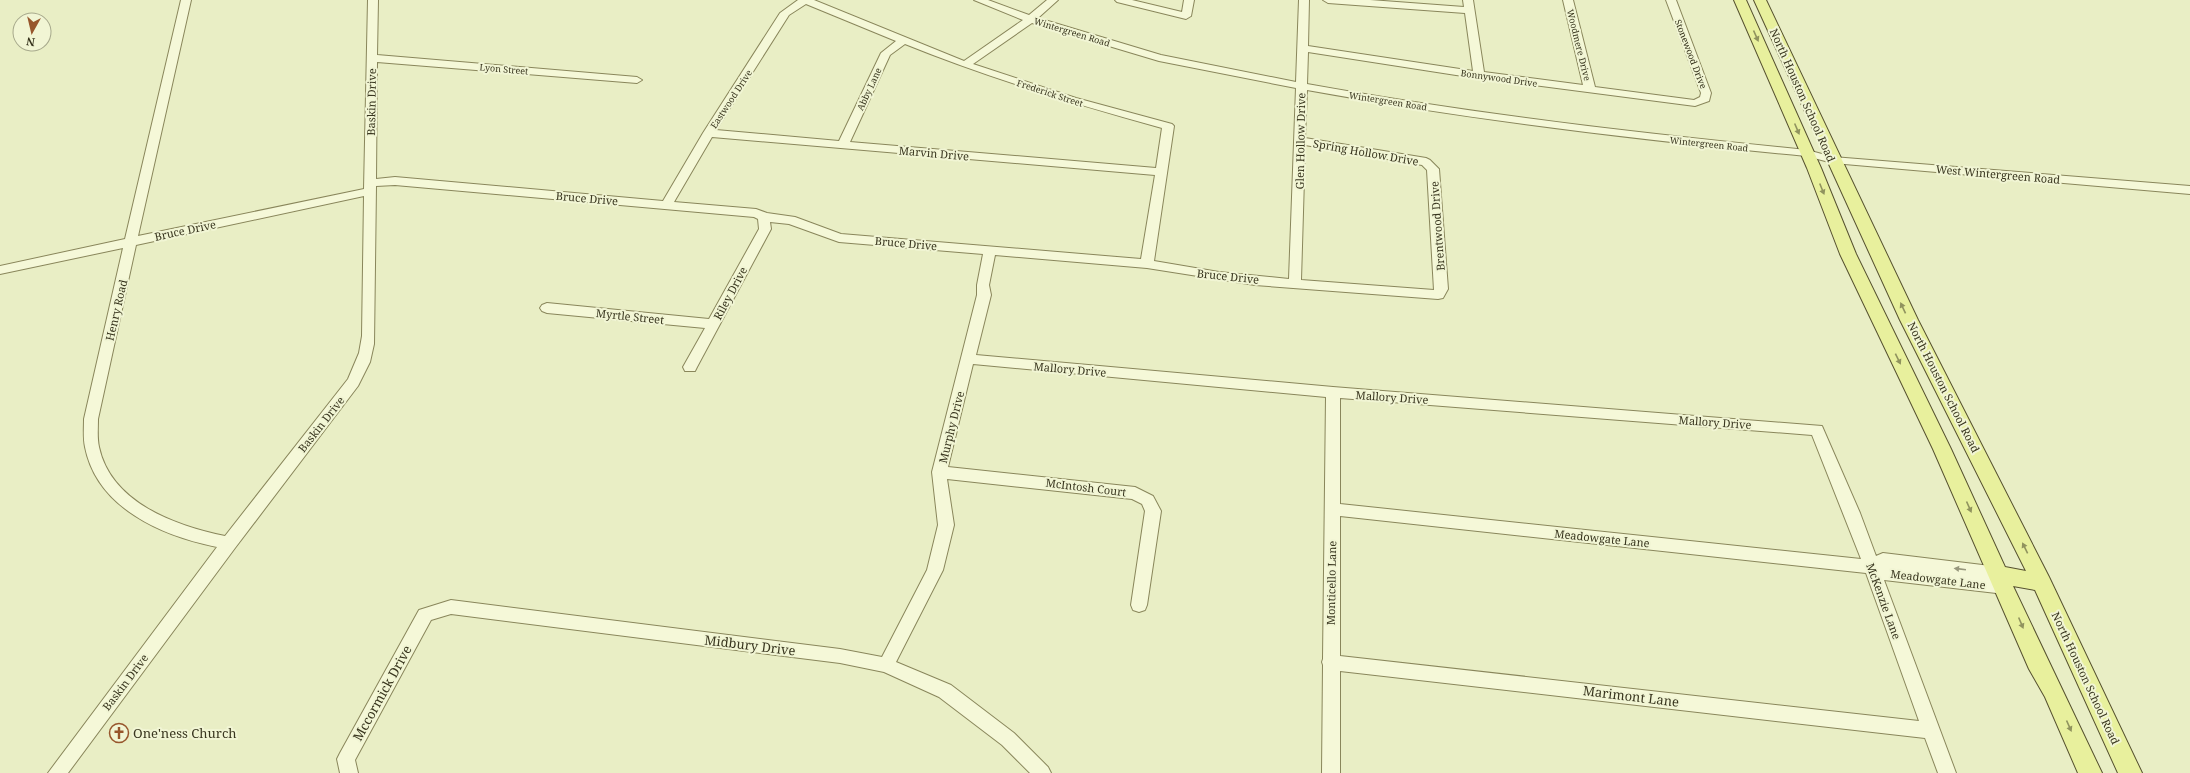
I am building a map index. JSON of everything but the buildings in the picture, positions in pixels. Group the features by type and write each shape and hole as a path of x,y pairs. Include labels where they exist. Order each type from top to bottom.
{"main road":[{"name":"North Houston School Road","path":"1740,0 1807,153 1848,254 1942,449 2002,580 2040,669 2054,691 2090,773"},
{"name":"North Houston School Road","path":"1760,0 1833,160 1909,320 2042,583 2130,773"},
{"path":"2002,580 2042,583"}],"street":[{"name":"Henry Road","path":"186,0 147,164 132,241 91,419 91,446 98,465 108,482 135,509 165,526 184,533 205,539 229,543"},
{"name":"Baskin Drive","path":"57,773 229,543 353,382 364,365 369,341 372,0"},
{"name":"Frederick Street","path":"805,0 965,65 1072,100 1168,126 1147,264"},
{"name":"Eastwood Drive","path":"666,206 709,133 785,13 805,0"},
{"name":"Wintergreen Road","path":"979,0 1030,20 1141,53 1187,64 1301,86 1549,126 1807,153"},
{"path":"965,65 1030,20 1053,0"},
{"path":"1120,0 1186,16 1188,0"},
{"name":"Glen Hollow Drive","path":"1295,282 1301,141 1304,0"},
{"path":"1328,0 1469,5 1479,75"},
{"name":"Woodmere Drive","path":"1568,0 1590,90"},
{"name":"Stonewood Drive","path":"1671,0 1706,93 1705,99 1695,103"},
{"name":"Abby Lane","path":"842,146 886,53 904,40"},
{"name":"Bonnywood Drive","path":"1302,48 1479,75 1695,103"},
{"name":"Lyon Street","path":"372,58 637,80"},
{"name":"Marvin Drive","path":"709,133 842,146 1160,172"},
{"name":"Spring Hollow Drive","path":"1301,141 1426,162 1430,164"},
{"name":"West Wintergreen Road","path":"1807,153 1833,160 2190,190"},
{"name":"Brentwood Drive","path":"1430,164 1433,169 1442,289"},
{"name":"Bruce Drive","path":"0,270 395,181 756,213 764,217 791,220 839,238 1147,264 1186,272 1438,295 1442,289"},
{"name":"Riley Drive","path":"690,367 765,229 764,217"},
{"name":"Murphy Drive","path":"886,665 935,570 946,525 939,472 984,295 983,285 990,251"},
{"name":"Myrtle Street","path":"547,308 713,324"},
{"name":"Mallory Drive","path":"968,359 1333,392 1817,430"},
{"name":"Monticello Lane","path":"1331,773 1330,662 1333,392"},
{"name":"McKenzie Lane","path":"1817,430 1852,513 1947,773"},
{"name":"McIntosh Court","path":"939,472 1135,493 1148,500 1153,511 1139,605"},
{"name":"Meadowgate Lane","path":"1332,509 1872,567 1887,574 2002,580"},
{"name":"Midbury Drive","path":"425,615 451,607 840,656 886,665 945,691 1008,739 1042,773"},
{"name":"Mccormick Drive","path":"349,773 346,759 425,615"},
{"name":"Marimont Lane","path":"1330,662 1932,731"}],"place":[{"name":"One'ness Church","path":"119,733"}]}
